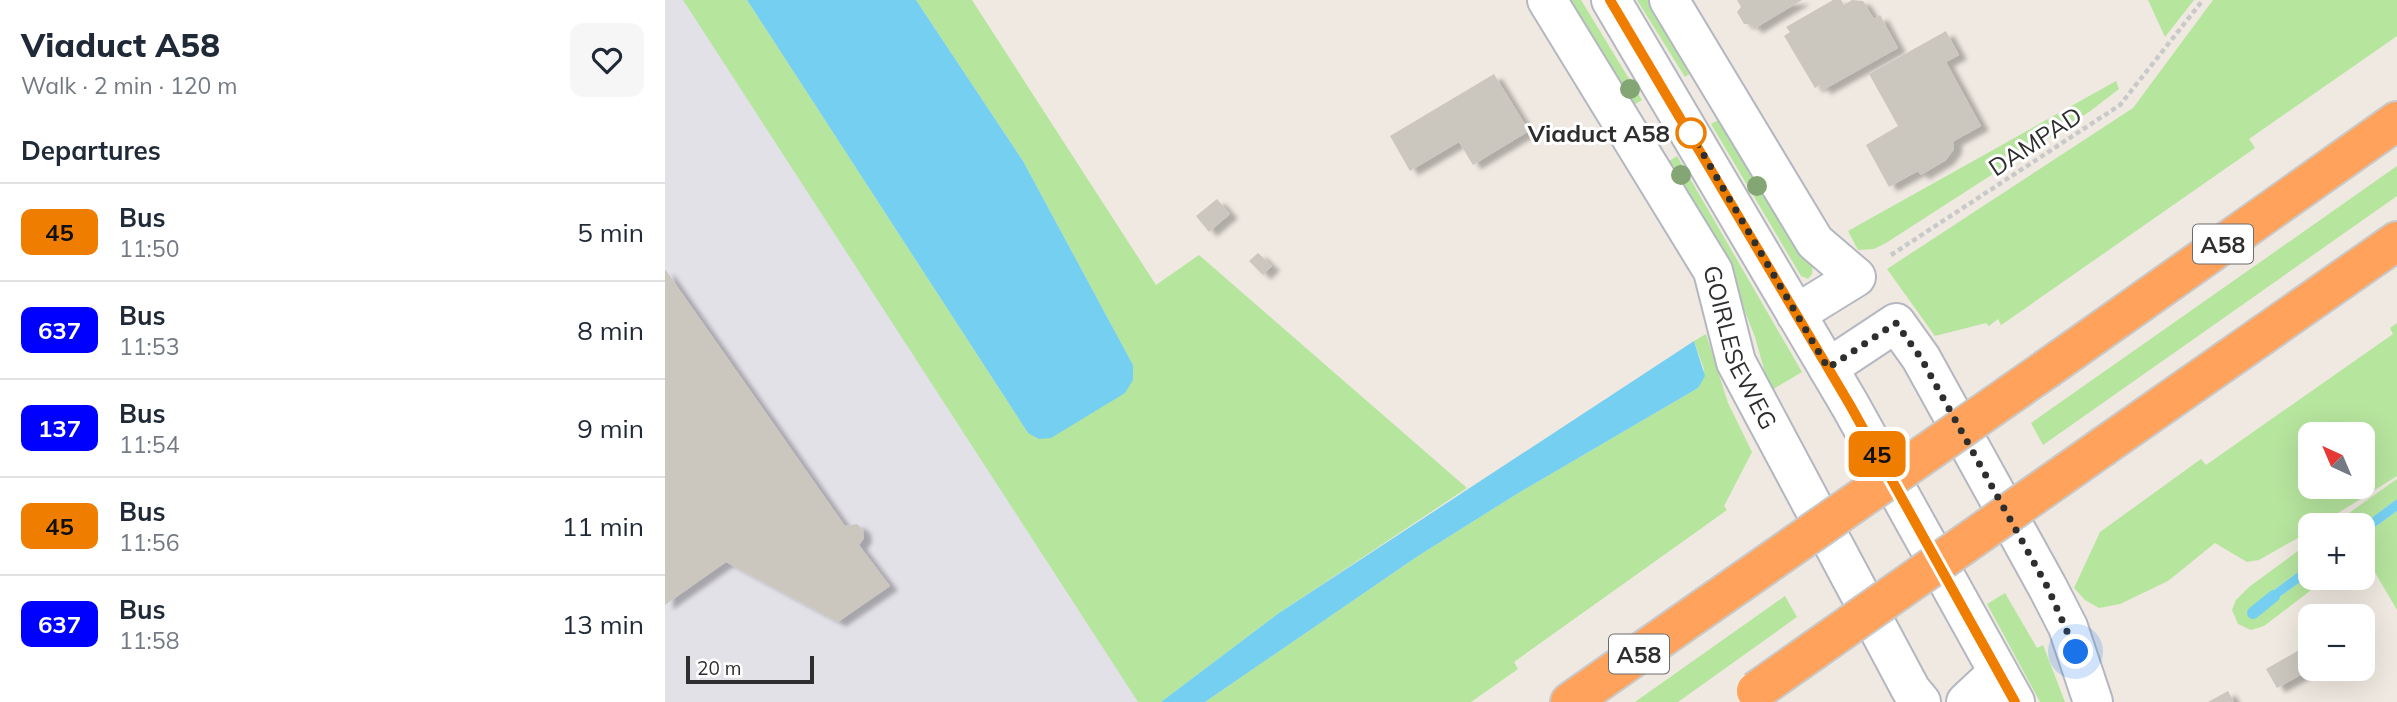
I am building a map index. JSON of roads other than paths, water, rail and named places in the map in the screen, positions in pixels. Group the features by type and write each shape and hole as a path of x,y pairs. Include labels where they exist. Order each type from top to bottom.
{"highway":[{"name":"A58","path":"1570,702 2397,121"},
{"path":"1748,697 2397,241"}],"street":[{"name":"GOIRLESEWEG","path":"1548,0 1713,271 1736,362 1911,690 1921,702"},
{"path":"1611,0 1828,368 2006,687 1966,702"},
{"path":"1669,0 1815,242 1856,277 1796,314"},
{"path":"1828,368 1896,323 1921,358 2048,588 2068,627 2093,702"}],"water":[{"path":"747,0 916,0 1023,161 1133,365 1133,380 1125,393 1051,438 1039,439 1028,433"},
{"path":"1694,341 1705,376 1698,388 1520,492 1418,556 1205,702 1161,702 1279,613"},
{"path":"2397,499 2397,511 2375,527 2375,515"},
{"path":"2298,572 2298,584 2267,606 2261,605 2262,599"}],"waterway":[{"path":"2253,613 2274,596"}],"place":[{"name":"Viaduct A58","path":"1691,133"}]}
